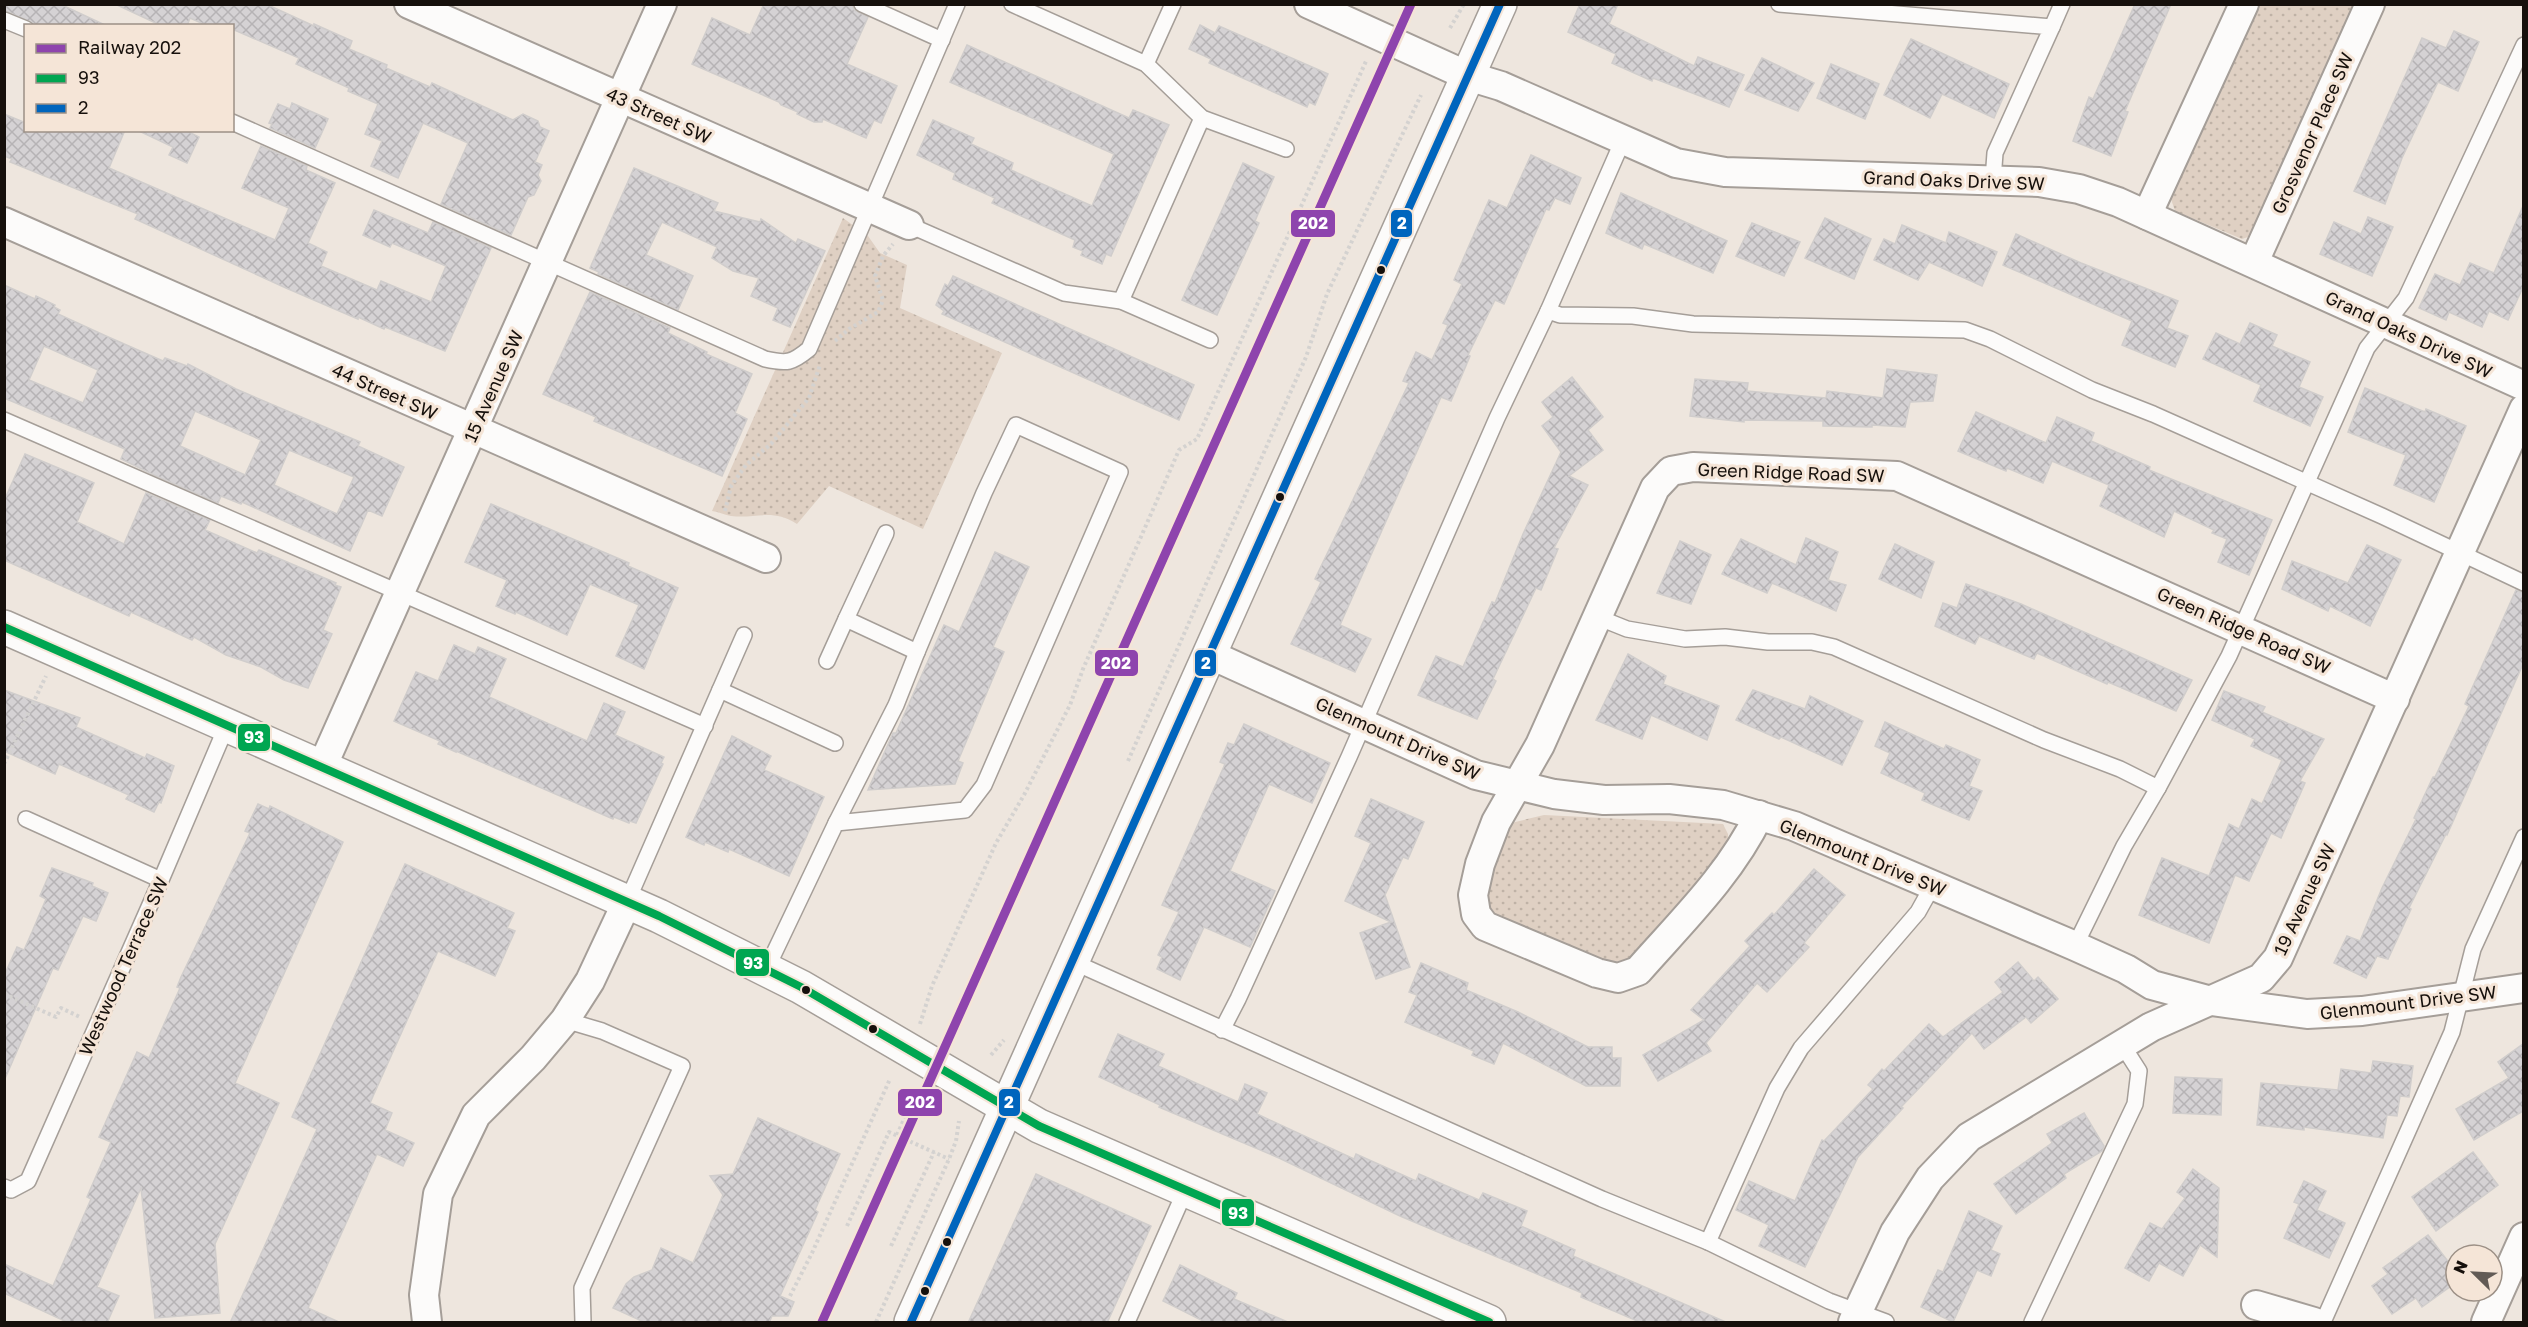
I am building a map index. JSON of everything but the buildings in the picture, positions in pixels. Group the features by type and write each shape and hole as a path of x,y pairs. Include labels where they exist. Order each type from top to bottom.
{"street":[{"name":"43 Street SW","path":"410,4 909,225"},
{"name":"15 Avenue SW","path":"322,767 662,4"},
{"name":"Grand Oaks Drive SW","path":"1309,4 1376,49 1418,54 1468,76 1501,86 1677,163 1725,172 2038,182 2079,189 2147,215 2254,262 2523,386"},
{"path":"911,1323 1500,4"},
{"path":"2147,215 2244,4"},
{"name":"Grosvenor Place SW","path":"2254,262 2370,4"},
{"name":"44 Street SW","path":"4,222 766,558"},
{"name":"19 Avenue SW","path":"1855,1317 1895,1232 1930,1178 1969,1137 2151,1028 2261,978 2278,958 2523,409"},
{"name":"Green Ridge Road SW","path":"1759,815 1746,843 1727,868 1653,954 1638,971 1618,978 1597,973 1485,926 1476,914 1473,895 1480,864 1496,822 1540,745 1655,488 1671,471 1694,468 1897,476 2242,628 2395,699"},
{"path":"4,627 627,902 766,969 1039,1125 1489,1323"},
{"name":"Glenmount Drive SW","path":"1209,654 1476,775 1554,794 1604,800 1669,799 1722,806 1794,826 2075,946 2126,969 2152,985 2211,1001 2307,1014 2362,1011 2523,988"},
{"path":"427,1323 424,1295 438,1194 476,1115 533,1058 565,1020 590,981 627,902"},
{"path":"2486,1323 2523,1237"},
{"path":"2256,1305 2314,1323"}],"lane":[{"path":"861,4 942,40"},
{"path":"234,123 765,360 783,363 797,359 809,349 957,4"},
{"path":"1012,4 1146,64 1202,118 1286,149"},
{"path":"1146,64 1173,4"},
{"path":"1779,4 2052,27"},
{"path":"1992,180 1995,153 2062,4"},
{"path":"4,20 24,28"},
{"path":"2075,946 2119,855 2199,714 2242,628 2305,482 2367,348 2406,298 2523,45"},
{"path":"1121,301 1202,118"},
{"path":"1222,1030 1364,723 1497,418 1548,311 1623,140"},
{"path":"909,225 1064,293 1121,301 1210,340"},
{"path":"1548,311 1560,315 1633,316 1693,324 1965,330 1990,339 2092,390 2305,482 2523,583"},
{"path":"4,420 399,595 705,726"},
{"path":"766,969 836,823 896,705 1016,425 1120,472 984,785 965,810 836,823"},
{"path":"827,661 886,533"},
{"path":"1597,617 1627,629 1685,639 1725,637 1768,642 1812,642 1834,647 2044,740 2121,769 2158,788"},
{"path":"846,619 917,652"},
{"path":"627,902 744,635"},
{"path":"720,690 835,743"},
{"name":"Westwood Terrace SW","path":"4,1187 10,1190 28,1181 226,725"},
{"path":"26,819 161,879"},
{"path":"2323,1323 2452,1032 2473,949 2523,837"},
{"path":"1708,1242 1777,1088 1801,1048 1918,912 1933,885"},
{"path":"1071,961 1602,1199 1708,1242 1855,1317 1886,1323"},
{"path":"565,1020 602,1031 682,1066 582,1288 583,1323"},
{"path":"2032,1323 2135,1104 2139,1071 2123,1046"},
{"path":"1127,1323 1186,1189"}],"path":[{"path":"1450,27 1464,4"},
{"path":"919,1027 932,986 996,843 1024,795 1070,705 1083,669 1179,450 1197,439 1376,49"},
{"path":"1127,763 1306,357 1327,294 1421,95"},
{"path":"831,345 849,329 878,312 883,300 875,276 883,256 909,225"},
{"path":"714,535 724,516 731,486 746,465 771,444 809,398 822,363"},
{"path":"4,764 48,673"},
{"path":"4,994 56,1017 61,1008 97,1024"},
{"path":"991,1055 1008,1033"},
{"path":"790,1296 817,1242 890,1079"},
{"path":"897,1135 917,1090"},
{"path":"876,1323 949,1159 956,1141 959,1121"},
{"path":"847,1226 889,1132 949,1159"},
{"path":"891,1246 934,1152"}],"shaded area":[{"path":"2258,5 2354,5 2251,236 2242,239 2175,211 2170,196"},
{"path":"843,218 868,236 880,253 907,265 900,308 1002,353 923,529 829,486 797,524 780,516 740,517 712,511"},
{"path":"1544,815 1723,824 1728,834 1728,845 1627,966 1612,967 1489,913 1485,892 1487,880 1507,824"}],"rail line":[{"name":"202","path":"822,1322 1411,4"}],"transit line":[{"name":"2","path":"911,1322 1500,4"},
{"name":"93","path":"4,627 659,916 801,987 1039,1126 1489,1322"}]}
